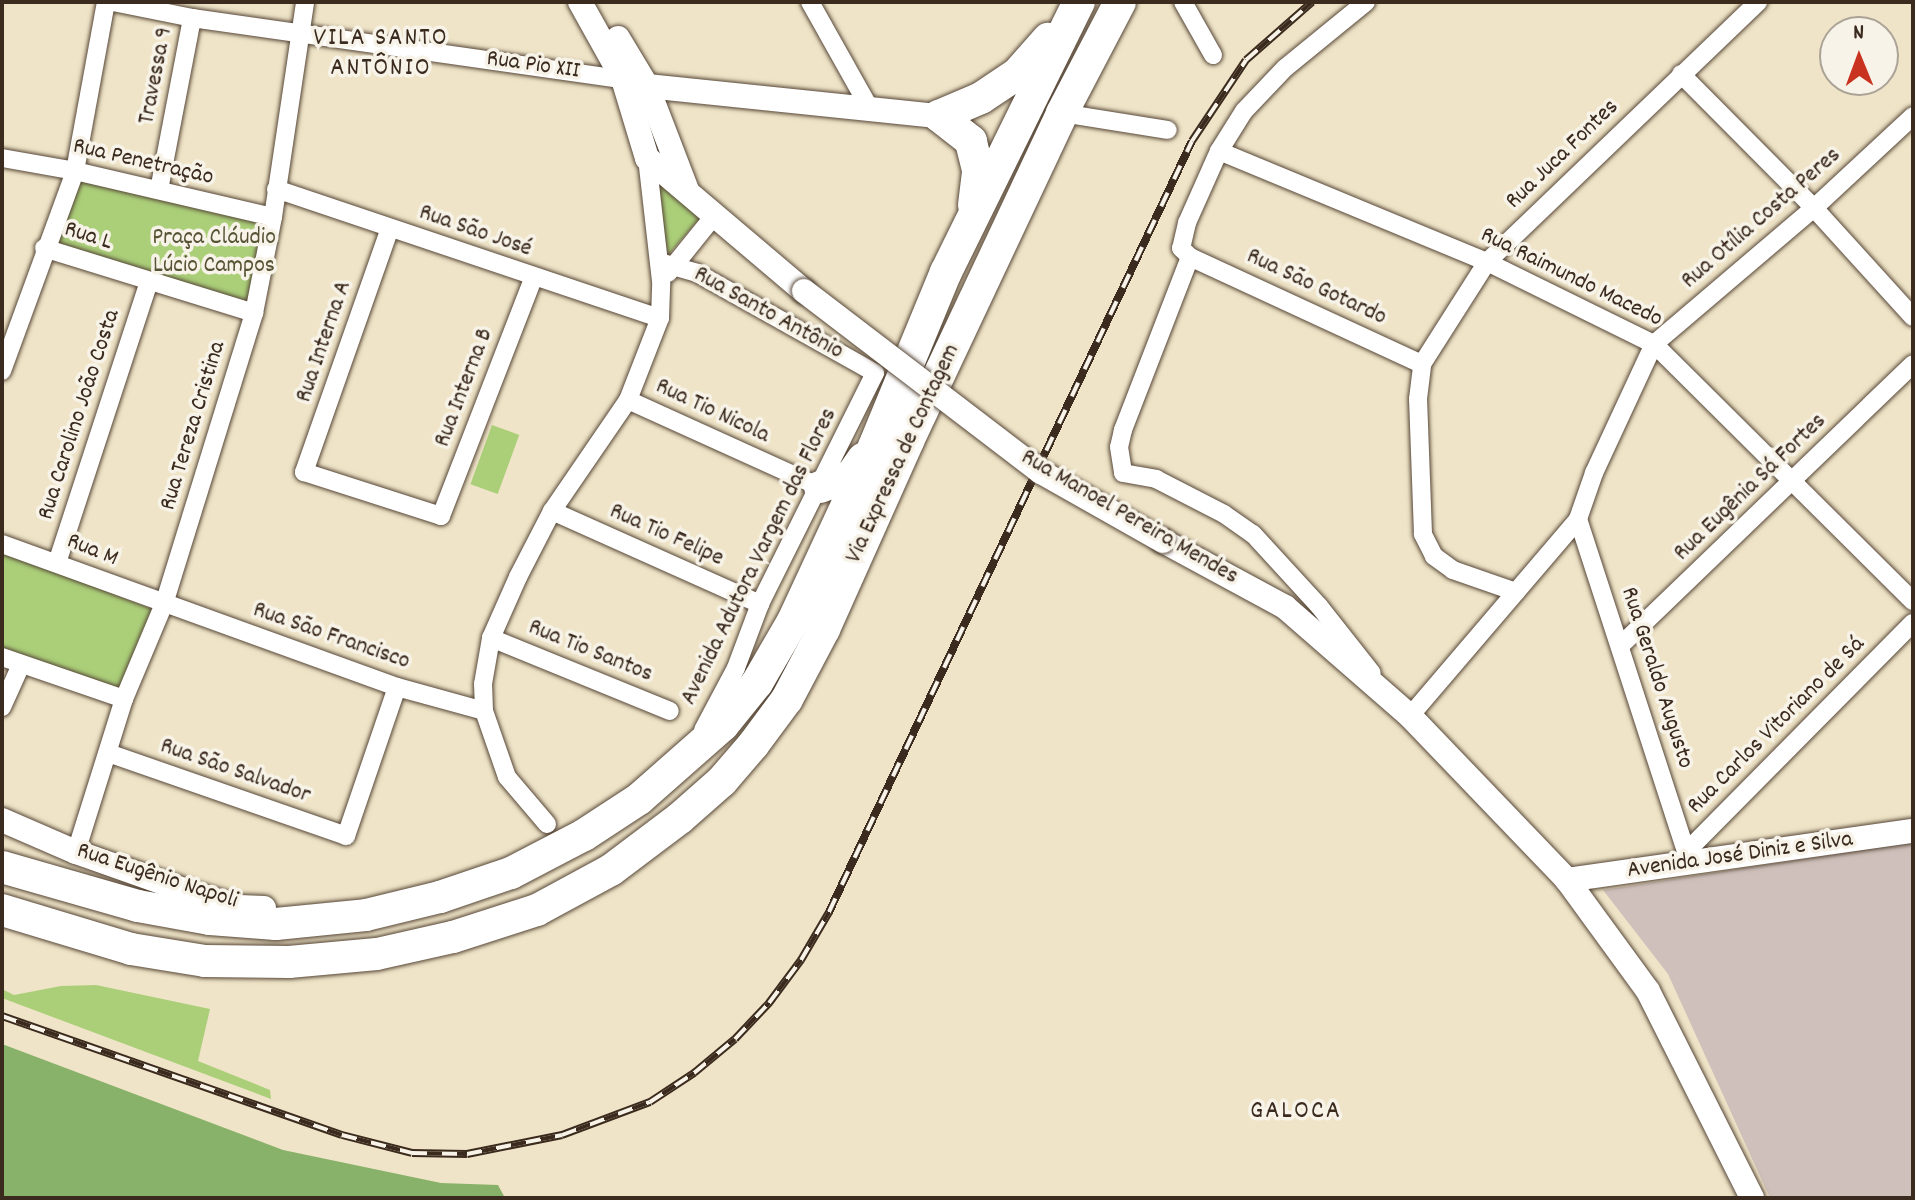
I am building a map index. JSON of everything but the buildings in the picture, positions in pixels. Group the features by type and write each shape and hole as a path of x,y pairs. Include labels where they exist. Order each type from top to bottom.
{"highway":[{"name":"Via Expressa de Contagem","path":"2,867 138,906 210,919 276,924 366,915 440,897 511,873 543,858 639,799 723,725 757,683 793,621 875,444 946,272 1078,2"},
{"path":"968,230 978,170 971,141 939,116 981,98 1017,74 1078,2"},
{"name":"Via Expressa de Contagem","path":"2,910 131,949 205,961 289,962 377,954 453,937 537,910 611,870 680,818 722,781 787,699 824,629 1062,113 1120,2"},
{"path":"820,487 851,476 875,444"}],"street":[{"path":"2,371 44,248 75,171 106,2"},
{"name":"Rua Pio XII","path":"113,2 192,18 623,79"},
{"name":"Rua Tereza Cristina","path":"76,852 124,699 164,604 254,313 273,217 305,2"},
{"path":"580,2 623,79 647,158 667,264"},
{"path":"596,2 647,86 688,192"},
{"path":"810,2 870,109"},
{"path":"1183,2 1213,55"},
{"path":"1190,257 1181,248 1187,223 1219,151 1244,111 1285,68 1366,2"},
{"name":"Rua Juca Fontes","path":"1516,592 1453,570 1434,556 1423,534 1418,399 1422,364 1487,262 1758,2"},
{"name":"Travessa 9","path":"159,190 192,18"},
{"path":"1681,74 1814,208 1913,317"},
{"path":"647,86 939,116"},
{"path":"1062,113 1168,130"},
{"name":"Rua Otília Costa Peres","path":"1402,708 1516,592 1578,519 1594,473 1654,344 1814,208 1913,116"},
{"name":"Rua Raimundo Macedo","path":"1219,151 1487,262 1654,344 1913,601"},
{"name":"Rua Penetração","path":"2,158 75,171 273,217"},
{"path":"547,824 507,777 484,711 483,684 491,638 552,511 628,400 660,318 661,281 667,264 714,216 647,158"},
{"name":"Rua São José","path":"276,189 660,318"},
{"name":"Rua Manoel Pereira Mendes","path":"714,216 804,291 1041,472 1285,607 1402,708"},
{"name":"Rua Interna A","path":"390,228 304,472 441,516"},
{"name":"Rua L","path":"44,248 254,313"},
{"name":"Rua São Gotardo","path":"1190,257 1422,364"},
{"name":"Rua Manoel Pereira Mendes","path":"1190,257 1123,430 1119,447 1123,473 1156,479 1224,514 1253,534 1319,606 1402,708 1567,880 1648,991 1752,1198"},
{"name":"Rua Santo Antônio","path":"667,264 697,273 875,373"},
{"name":"Rua Interna B","path":"441,516 534,276"},
{"name":"Rua Carolino João Costa","path":"57,563 149,282"},
{"name":"Rua Eugênia Sá Fortes","path":"1621,645 1913,364"},
{"name":"Avenida Adutora Vargem das Flores","path":"685,760 736,668 760,604 875,373"},
{"name":"Rua Tio Nicola","path":"628,400 820,487"},
{"name":"Rua Tio Felipe","path":"552,511 760,604"},
{"name":"Rua Geraldo Augusto","path":"1578,519 1621,645 1685,859"},
{"name":"Rua M","path":"2,544 164,604"},
{"name":"Rua São Francisco","path":"164,604 397,687 484,711"},
{"name":"Rua Carlos Vitoriano de Sá","path":"1685,859 1913,623"},
{"name":"Rua Tio Santos","path":"491,638 670,711"},
{"path":"2,657 124,699"},
{"path":"2,707 21,665"},
{"name":"Rua São Salvador","path":"108,753 346,836 397,687"},
{"name":"Rua Eugênio Napoli","path":"2,820 76,852 239,907 366,915"},
{"name":"Avenida José Diniz e Silva","path":"1567,880 1685,859 1909,827"}],"shaded area":[{"path":"1913,842 1913,1198 1770,1198 1668,974 1603,890"}],"green space":[{"path":"654,172 700,218 668,255"},
{"name":"Praça Cláudio Lúcio Campos","path":"78,179 263,221 247,307 55,248"},
{"path":"492,425 519,435 498,494 470,484"},
{"path":"2,550 162,613 134,685 112,691 2,648"},
{"path":"96,985 210,1009 198,1061 270,1090 271,1099 2,998 2,989 14,995 61,986"},
{"path":"2,1044 283,1150 441,1183 498,1185 505,1198 2,1198"}],"railway":[{"path":"2,1016 342,1135 412,1153 467,1154 562,1135 650,1102 694,1073 735,1039 769,1003 801,960 829,912 1192,141 1246,60 1312,2"}],"district":[{"name":"VILA SANTO ANTÔNIO","path":"381,54"},
{"name":"GALOCA","path":"1296,1112"}]}
